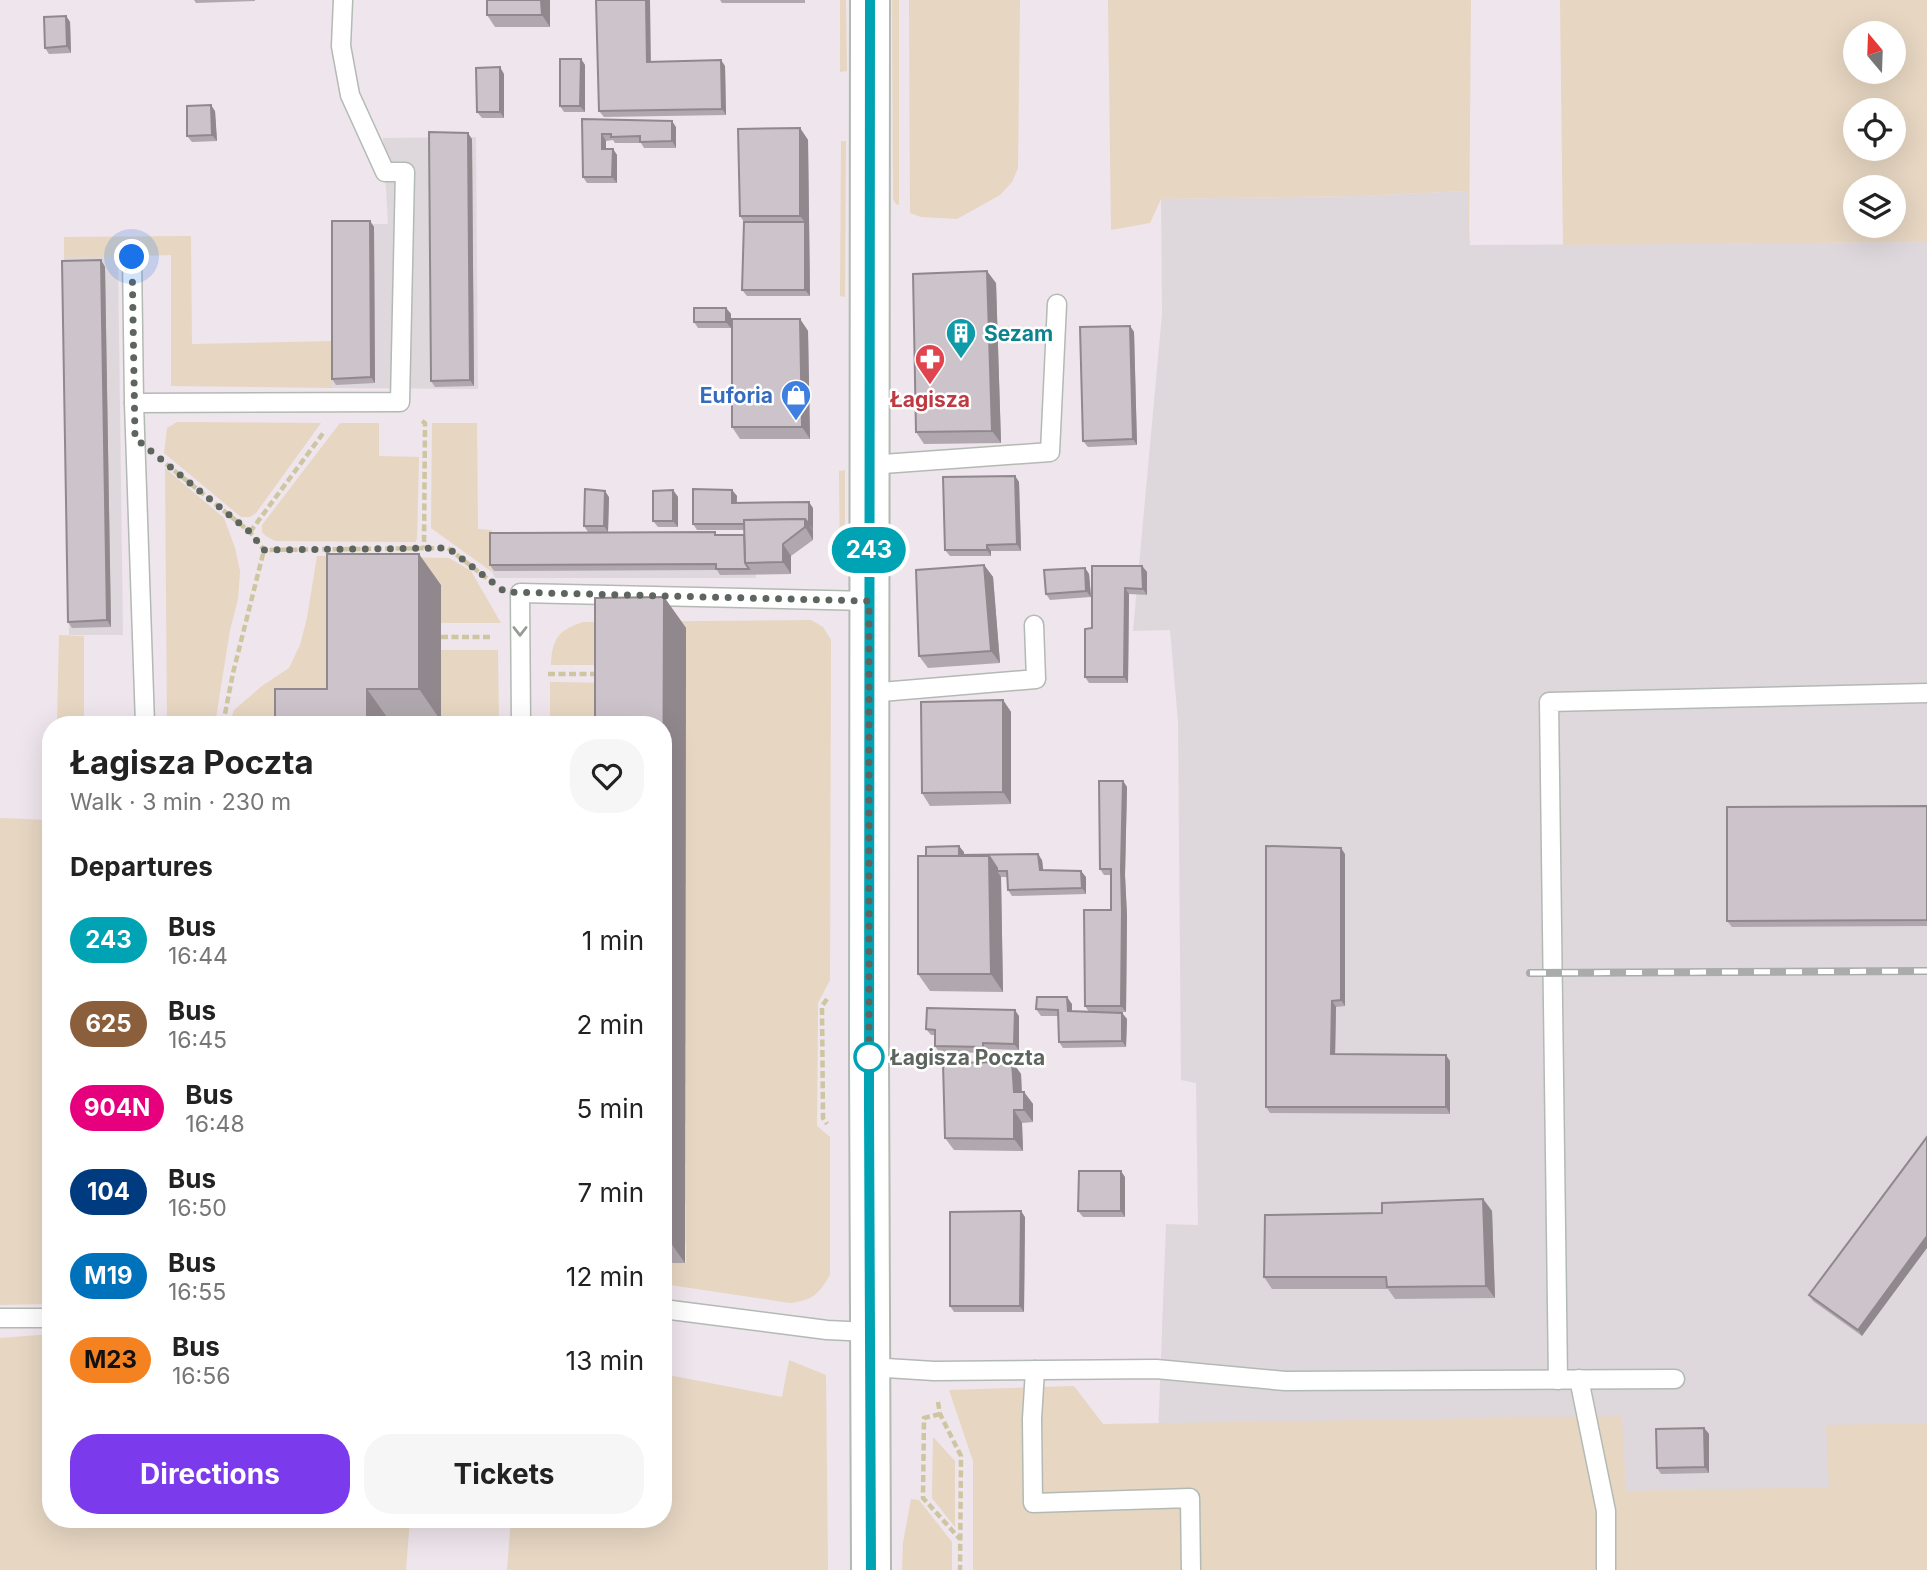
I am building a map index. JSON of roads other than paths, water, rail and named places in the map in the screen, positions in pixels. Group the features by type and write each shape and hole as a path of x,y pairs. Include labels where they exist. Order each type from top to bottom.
{"street":[{"path":"870,0 871,1570"}],"lane":[{"path":"134,403 400,402 405,172 385,172 350,95 341,46 343,0"},
{"path":"132,257 145,716"},
{"path":"869,465 1050,452 1057,304"},
{"path":"521,716 520,593 869,601"},
{"path":"869,693 1037,679 1034,625"},
{"path":"1558,1380 1549,702 1927,693"},
{"path":"672,1310 827,1330 869,1350 934,1371 1156,1369 1285,1381 1675,1379"},
{"path":"0,1318 42,1318"},
{"path":"1035,1370 1032,1419 1033,1503 1190,1498 1191,1570"},
{"path":"1580,1379 1606,1511 1606,1570"}],"railway":[{"path":"1530,973 1927,971"}],"place":[{"name":"Sezam","path":"961,360"},
{"name":"Łagisza","path":"930,386"},
{"name":"Euforia","path":"796,422"},
{"name":"Łagisza Poczta","path":"869,1057"}]}
